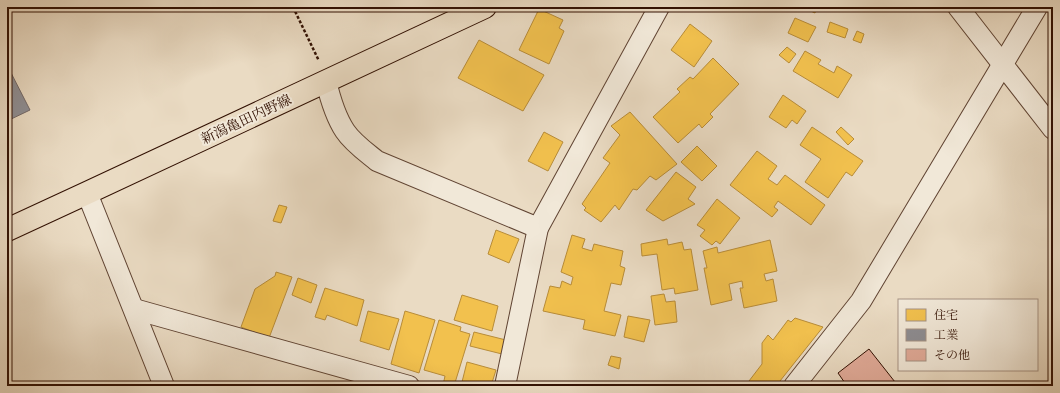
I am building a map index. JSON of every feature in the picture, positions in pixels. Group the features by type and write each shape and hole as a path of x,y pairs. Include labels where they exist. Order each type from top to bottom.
{"main road":[{"name":"新潟亀田内野線","path":"7,230 485,7"}],"street":[{"path":"505,386 538,228 659,7"},
{"path":"958,7 1053,129"},
{"path":"794,386 861,301 1036,7"},
{"path":"326,81 331,102 345,130 359,147 377,161 538,228"},
{"path":"87,194 164,386"},
{"path":"134,309 409,386"}],"path":[{"path":"294,7 316,54 326,81"}],"building: 住宅":[{"path":"802,7 817,7 815,13"},
{"path":"539,9 563,20 559,28 564,31 549,64 519,50"},
{"path":"795,18 816,27 808,42 788,33"},
{"path":"830,22 848,29 845,38 827,32"},
{"path":"690,24 712,41 694,67 671,50"},
{"path":"857,31 864,34 861,43 853,40"},
{"path":"479,40 544,75 523,111 458,78"},
{"path":"787,47 796,54 789,63 779,55"},
{"path":"805,51 821,60 818,64 834,73 837,66 852,75 838,98 793,71"},
{"path":"713,58 739,84 710,114 713,117 702,128 699,124 678,143 653,117 680,92 677,89 690,77 693,79"},
{"path":"783,95 806,111 797,124 792,120 786,128 769,117"},
{"path":"630,112 677,164 656,180 650,176 637,190 633,189 619,210 615,205 601,222 584,210 586,208 582,204 610,163 603,158 620,135 611,126"},
{"path":"812,127 863,161 852,176 846,172 828,198 805,182 821,159 800,145"},
{"path":"841,127 854,139 848,145 836,132"},
{"path":"544,132 563,142 548,171 528,161"},
{"path":"697,146 717,166 702,181 681,162"},
{"path":"757,151 777,166 768,179 777,185 785,175 825,205 811,225 778,201 774,207 778,210 772,217 730,185"},
{"path":"676,172 696,187 688,199 695,204 663,221 646,210"},
{"path":"717,199 740,218 720,244 716,241 712,245 700,236 705,230 697,225"},
{"path":"279,205 287,207 281,223 273,221"},
{"path":"496,230 519,239 509,263 488,254"},
{"path":"572,235 585,239 582,248 592,251 594,244 623,251 620,266 625,268 621,285 611,283 604,311 621,315 615,336 583,329 585,320 543,311 550,286 560,288 562,281 571,285 573,277 561,272"},
{"path":"667,239 668,245 682,242 684,250 691,249 698,290 675,294 674,288 662,290 657,254 642,256 641,244"},
{"path":"770,240 777,271 764,274 766,281 773,279 777,301 744,308 740,288 743,288 742,281 729,284 732,300 711,305 704,268 707,268 703,251 717,247 718,253"},
{"path":"276,272 292,277 269,338 241,327 255,289 275,276"},
{"path":"298,278 317,285 311,303 292,295"},
{"path":"325,288 364,300 357,326 327,315 325,320 315,317"},
{"path":"664,294 666,302 675,301 677,322 655,325 651,296"},
{"path":"462,295 498,306 492,331 454,320"},
{"path":"368,311 399,319 389,350 360,341"},
{"path":"405,311 435,320 419,373 391,364"},
{"path":"628,316 650,320 644,342 624,337"},
{"path":"795,318 823,327 776,386 756,386 749,381 762,364 762,343 768,335 773,340 788,320 791,322"},
{"path":"439,320 461,327 460,331 470,334 454,386 443,385 445,376 424,370"},
{"path":"474,332 506,340 502,354 470,346"},
{"path":"611,356 621,358 619,369 608,365"},
{"path":"467,362 496,370 491,386 461,386"}],"building: 工業":[{"path":"7,65 30,110 7,121"}],"building: その他":[{"path":"869,349 895,382 889,386 847,386 838,373"}]}
